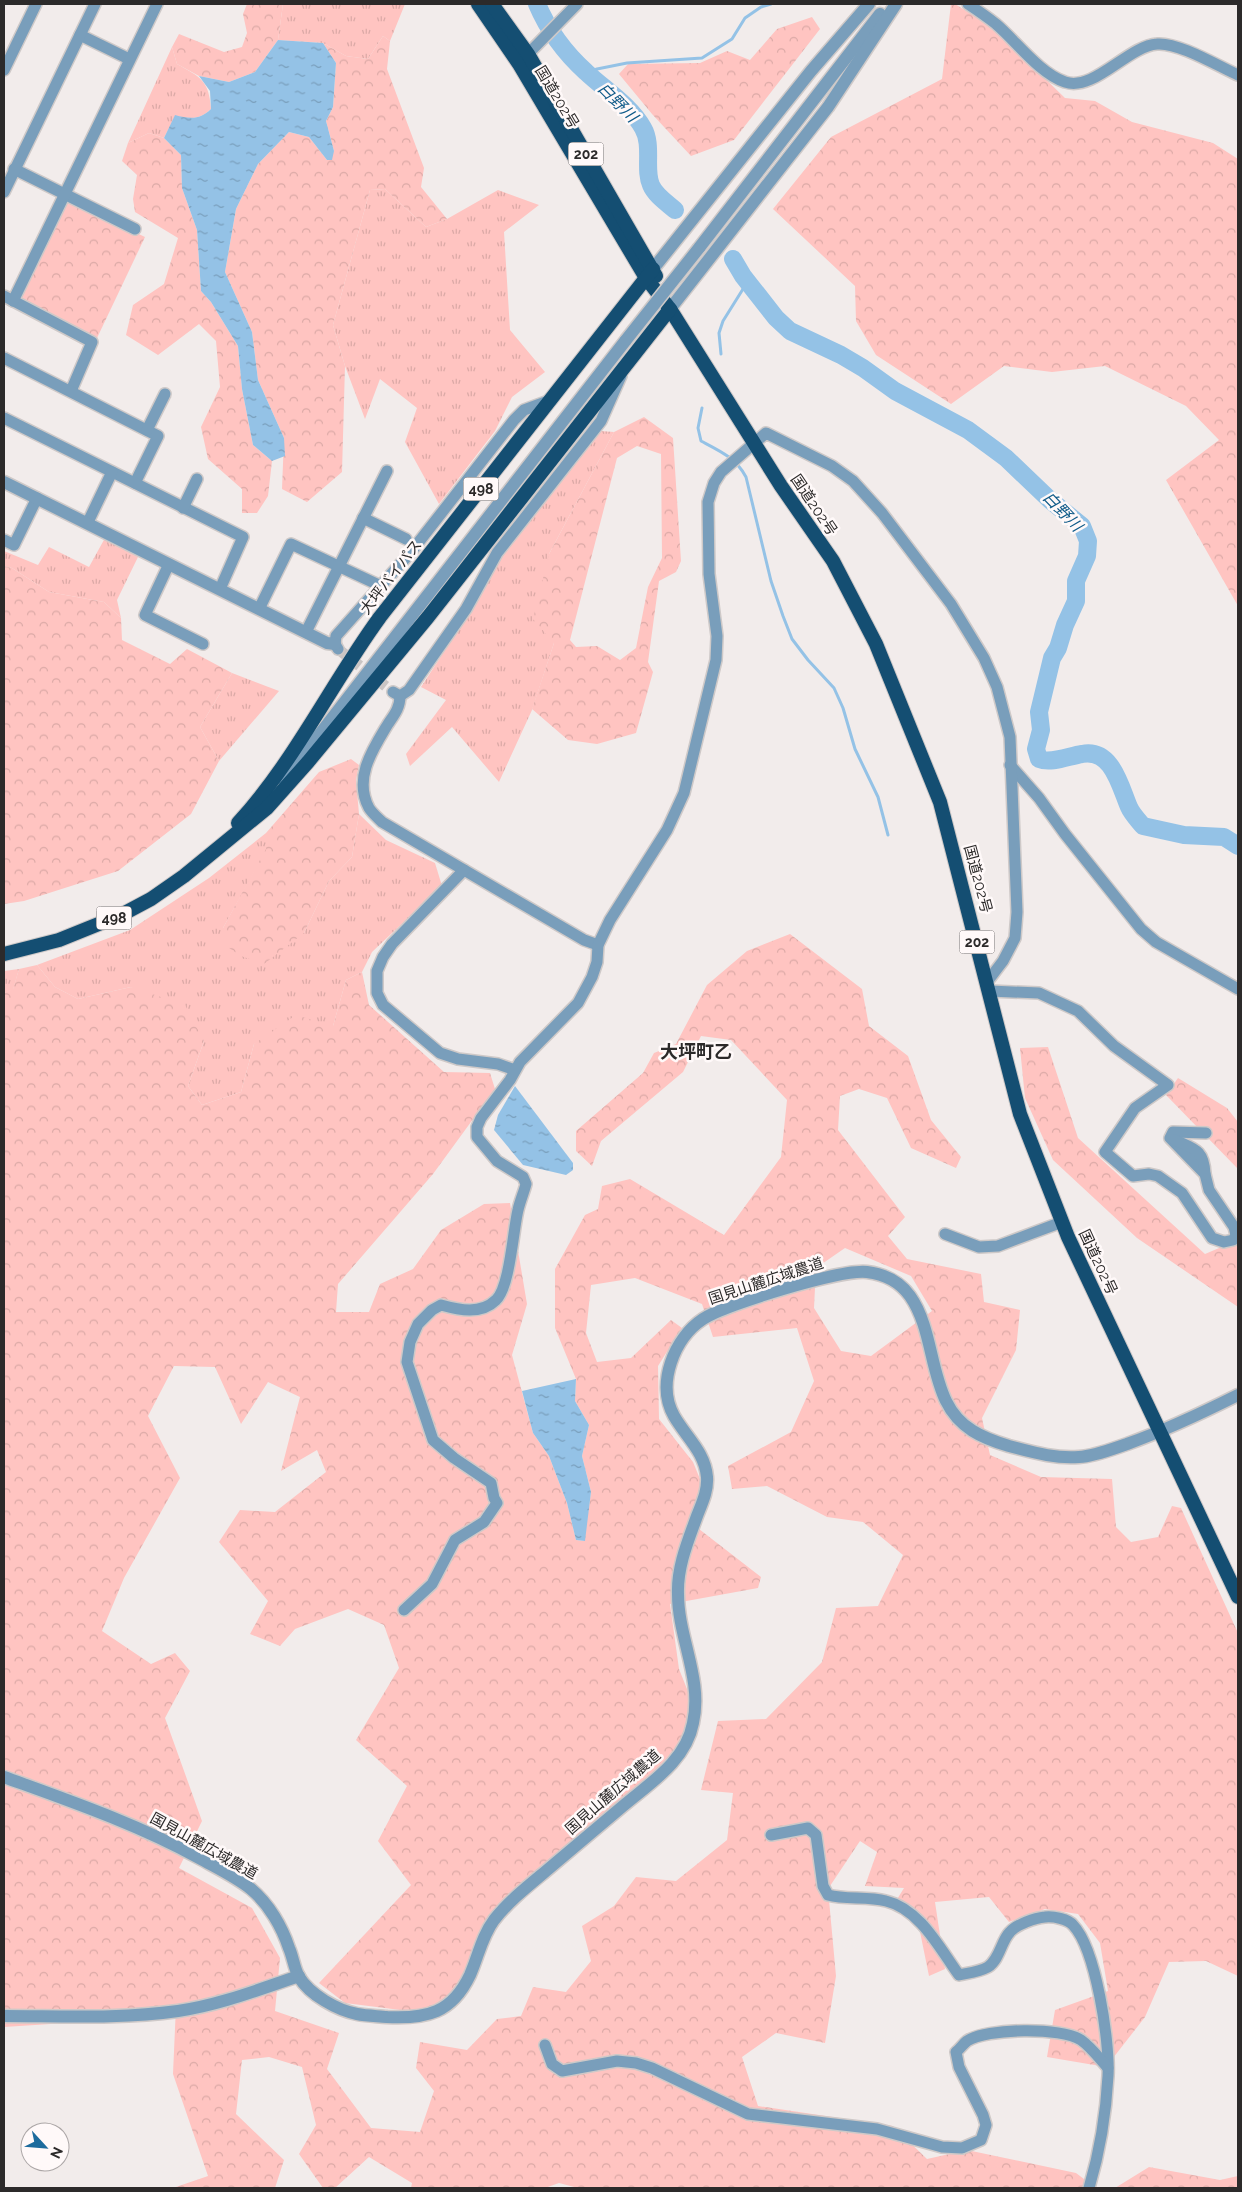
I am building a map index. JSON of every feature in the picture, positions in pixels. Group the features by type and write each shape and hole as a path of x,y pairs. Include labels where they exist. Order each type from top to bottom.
{"highway":[{"name":"国道202号","path":"478,4 523,59"},
{"name":"国道202号","path":"492,4 670,309 781,486 833,561 876,644 940,802 1020,1114 1062,1222 1238,1597"},
{"name":"大坪バイパス","path":"151,898 208,853 253,807 289,758 359,646 649,273"},
{"name":"大坪バイパス","path":"4,954 59,940 121,915 151,898 211,855 267,808 294,780 428,617 670,309"}],"street":[{"path":"4,70 36,4"},
{"path":"4,192 10,172 95,4"},
{"path":"70,391 92,342 8,298 64,194 157,4"},
{"path":"523,59 577,4"},
{"path":"649,273 805,79 869,4"},
{"path":"863,36 883,4"},
{"path":"211,855 262,805 284,780 888,4"},
{"path":"670,309 828,107 896,4"},
{"path":"968,4 996,24 1053,77 1067,83 1085,82 1144,47 1158,44 1173,45 1238,75"},
{"path":"80,35 129,59"},
{"path":"10,172 64,194 135,229"},
{"path":"4,358 158,436 135,483"},
{"path":"598,945 584,940 382,822 369,808 364,787 365,767 371,751 400,705 397,694 408,690 466,609 497,553 601,421 627,363"},
{"path":"147,430 165,394"},
{"path":"4,482 336,646 336,636 410,552 514,420 524,410 551,400"},
{"path":"4,418 243,537 220,589"},
{"path":"404,1610 432,1584 455,1540 484,1522 497,1502 490,1483 454,1458 433,1440 407,1362 410,1342 418,1324 432,1310 441,1305 471,1311 482,1308 497,1300 506,1280 518,1210 526,1184 523,1177 497,1161 477,1137 477,1127 481,1118 520,1062 578,1003 592,978 597,962 598,945 610,920 667,830 684,793 716,660 717,636 709,574 708,502 714,483 721,472 766,433 832,466 853,481 882,513 951,604 984,658 1003,708 1010,737 1016,871 1015,938 988,987 1038,994 1078,1011 1114,1046 1168,1085 1135,1108 1105,1152 1133,1176 1149,1174 1158,1176 1182,1193 1212,1238 1224,1242 1233,1240 1236,1235 1234,1227 1209,1190 1204,1174 1170,1138 1174,1132 1206,1133"},
{"path":"306,632 387,471"},
{"path":"88,522 112,472"},
{"path":"183,508 197,479"},
{"path":"4,540 14,545 37,498"},
{"path":"363,518 406,539"},
{"path":"259,609 291,544 381,586"},
{"path":"170,564 145,615 203,644"},
{"path":"1010,765 1039,798 1141,929 1156,942 1238,989"},
{"path":"464,870 392,944 382,957 376,971 377,993 383,1005 440,1053 458,1059 498,1064 515,1070"},
{"path":"945,1234 979,1247 998,1246 1062,1222"},
{"name":"国見山麓広域農道","path":"4,1777 130,1824 177,1846 254,1891 276,1919 288,1942 299,1976 311,1991 332,2005 354,2014 407,2018 430,2015 445,2008 460,1993 469,1978 488,1929 499,1914 530,1884 662,1774 683,1750 693,1727 695,1705 694,1676 680,1613 678,1595 680,1568 703,1502 707,1486 707,1473 702,1455 671,1411 668,1391 669,1368 674,1350 685,1334 709,1315 768,1294 840,1274 862,1271 881,1275 898,1283 907,1292 916,1307 946,1400 961,1423 977,1434 1025,1450 1059,1457 1084,1457 1160,1432 1238,1395"},
{"path":"771,1835 808,1828 816,1835 823,1886 828,1895 887,1901 910,1912 930,1935 958,1975 988,1967 993,1962 1010,1932 1020,1925 1046,1917 1058,1918 1072,1924 1081,1936 1090,1960 1103,2010 1108,2068 1103,2132 1089,2188"},
{"path":"4,2016 127,2015 180,2010 249,1993 299,1976"},
{"path":"545,2045 552,2064 562,2071 617,2061 636,2063 652,2068 748,2114 877,2129 942,2147 962,2148 981,2140 986,2125 983,2115 959,2067 956,2052 967,2041 986,2034 1017,2031 1066,2034 1081,2040 1108,2068"}],"green space":[{"path":"247,4 283,4 278,40 255,72 229,82 199,76 177,64 172,47 179,34 224,52 242,47 247,33 243,14"},
{"path":"283,4 405,4 390,41 383,36 368,59 346,56 323,43 278,40"},
{"path":"951,4 955,4 992,27 1065,98 1095,101 1132,122 1213,143 1238,159 1238,606 1166,480 1219,440 1186,406 1105,366 1052,372 1004,366 951,404 876,355 856,321 855,286 773,209 831,137 942,79"},
{"path":"812,17 820,29 734,140 691,156 652,114 619,74 628,64 700,63 727,51 750,60 777,29"},
{"path":"383,36 390,41 387,69 424,168 421,187 447,219 426,227 385,189 370,190 333,325 345,366 342,472 307,502 282,489 284,438 258,380 252,332 225,272 236,209 258,164 289,132 309,137 327,160 334,151 326,121 333,107 336,63 323,43 346,56 368,59"},
{"path":"172,47 177,64 202,80 208,92 211,109 207,113 194,118 175,116 164,138 149,133 128,143"},
{"path":"149,133 164,138 181,155 182,188 197,230 201,291 211,302 238,346 242,389 253,445 272,461 268,496 257,513 242,513 242,489 208,459 201,427 220,387 216,341 199,324 158,355 126,335 133,305 164,284 178,238 135,212 133,199 137,175 122,161 128,143"},
{"path":"385,189 426,227 447,219 498,190 539,205 504,232 510,330 545,372 512,397 495,431 439,504 405,442 417,408 380,379 365,419 345,366 333,325 370,190"},
{"path":"65,199 145,237 97,338 18,299"},
{"path":"644,417 673,438 681,561 676,572 659,581 648,662 653,672 636,733 597,744 568,740 532,709 554,643 533,619 549,554 614,432","holes":["637,446 661,454 662,558 648,587 636,648 620,660 597,646 576,647 570,640 617,458"]},
{"path":"601,431 614,432 549,554 554,643 532,710 499,782 452,727 410,766 406,754 446,700 421,687 472,609 503,552"},
{"path":"105,538 138,557 117,600 121,618 104,602 49,592 12,568 4,566 4,551 38,565 49,547 89,567"},
{"path":"4,566 12,568 49,592 104,602 121,618 122,640 170,664 187,649 232,673 200,727 219,761 191,814 118,871 24,901 4,904"},
{"path":"232,673 279,691 219,761 200,727"},
{"path":"351,759 359,765 356,780 359,814 352,857 329,881 304,933 264,964 241,956 226,946 223,928 266,849 266,833 319,772"},
{"path":"359,814 386,840 435,863 442,886 372,952 362,972 346,980 333,1026 254,1044 241,1092 202,1105 188,1086 204,1041 131,987 78,999 55,987 37,965 130,930 209,878 266,833 267,849 223,928 304,933 329,881 352,857"},
{"path":"790,934 862,989 869,1026 908,1056 931,1120 961,1157 956,1168 911,1148 887,1098 859,1089 840,1096 838,1130 905,1217 888,1236 907,1259 981,1274 984,1302 1020,1310 1016,1350 982,1418 990,1455 1041,1477 1112,1479 1116,1527 1131,1542 1158,1537 1172,1506 1181,1508 1238,1633 1238,1976 1206,1961 1169,1962 1145,2017 1106,2067 1047,2057 1055,2010 1108,1991 1100,1943 1078,1914 1045,1909 1009,1922 989,1897 935,1902 945,1969 929,1976 918,1922 896,1901 904,1888 865,1886 877,1852 860,1841 828,1889 836,1976 825,2043 776,2033 742,2057 758,2106 893,2126 927,2159 967,2150 1076,2173 1096,2188 578,2188 559,2183 545,2188 411,2188 412,2183 369,2157 335,2188 323,2188 299,2154 316,2125 302,2067 269,2057 242,2060 236,2114 284,2160 275,2188 173,2188 208,2176 173,2074 176,2006 97,2021 4,2027 4,993 13,989 19,969 37,965 55,987 78,999 131,987 185,1005 204,1041 188,1086 202,1105 241,1092 254,1044 296,1015 333,1026 346,980 362,972 369,1005 444,1072 490,1073 495,1089 433,1174 338,1284 336,1312 369,1312 380,1284 413,1269 441,1230 484,1204 510,1203 527,1304 512,1355 533,1433 549,1456 567,1503 576,1540 584,1541 591,1492 582,1456 589,1425 575,1401 576,1379 555,1328 555,1269 585,1215 598,1209 602,1186 630,1179 724,1235 781,1157 787,1100 731,1040 701,1036 683,1072 601,1141 592,1166 576,1151 576,1131 643,1073 654,1053 676,1044 707,985 747,951","holes":["845,1248 911,1276 932,1311 871,1356 841,1351 814,1308 816,1268","635,1278 702,1304 713,1337 797,1328 814,1381 791,1432 728,1466 732,1489 767,1486 827,1517 863,1522 903,1555 878,1606 836,1608 822,1662 766,1719 718,1721 701,1790 733,1793 727,1840 676,1881 636,1877 614,1906 582,1926 591,1961 566,1992 533,1987 521,2016 497,2019 467,2050 420,2042 416,2068 434,2091 420,2132 371,2128 327,2069 339,2033 275,2011 280,1958 252,1908 179,1868 202,1821 165,1718 190,1671 175,1653 151,1664 102,1631 124,1578 180,1478 148,1416 174,1366 215,1367 241,1424 268,1382 300,1397 281,1471 317,1450 326,1472 275,1512 240,1510 219,1542 268,1601 250,1634 280,1646 295,1629 348,1609 384,1625 399,1668 356,1740 407,1786 378,1841 411,1885 319,1983 345,2003 424,2013 463,1990 484,1938 520,1884 668,1777 692,1743 695,1709 679,1669 670,1604 758,1588 761,1577 699,1529 709,1501 693,1462 659,1419 658,1366 682,1328 671,1320 631,1358 597,1362 586,1333 591,1285"]},
{"path":"19,969 13,990 4,993 4,971"},
{"path":"1048,1047 1078,1138 1205,1254 1238,1240 1238,1307 1137,1238 1053,1160 1025,1098 1020,1048"},
{"path":"1178,1078 1227,1108 1238,1122 1238,1169 1166,1095"},
{"path":"1149,2167 1220,2180 1238,2176 1238,2188 1115,2188"}],"water":[{"path":"278,40 323,43 336,63 333,107 326,121 334,151 332,160 327,160 309,137 289,132 258,164 236,209 225,272 252,332 258,380 284,438 285,456 272,461 253,445 242,389 238,346 211,302 201,291 197,230 182,188 181,155 164,138 175,115 194,118 207,113 211,109 210,91 199,76 229,82 255,72"},
{"path":"515,1086 573,1163 573,1170 566,1175 523,1165 494,1130 498,1115"},
{"path":"576,1379 575,1401 589,1425 582,1456 591,1492 585,1541 576,1540 567,1503 549,1456 533,1433 522,1391"}],"waterway":[{"name":"白野川","path":"537,4 552,32 571,57 638,120 646,135 648,172 651,185 658,195 675,210"},
{"path":"586,73 627,63 702,58 732,39 745,18 761,7 771,4"},
{"name":"白野川","path":"733,259 743,276 776,318 790,331 841,355 895,391 968,430 1006,458 1050,500 1082,526 1088,541 1087,556 1076,581 1076,601 1065,625 1058,648 1052,658 1039,712 1041,730 1036,749 1039,759 1049,761 1082,754 1092,754 1101,757 1113,770 1130,810 1143,826 1184,835 1224,837 1238,846"},
{"path":"721,354 719,333 723,321 743,289 743,276"},
{"path":"702,408 698,428 701,441 732,460 746,477 771,581 792,639 808,660 834,688 843,708 855,749 878,797 888,835"}],"tunnel":[{"path":"338,649 393,692"}],"district":[{"name":"大坪町乙","path":"696,1052"}]}
